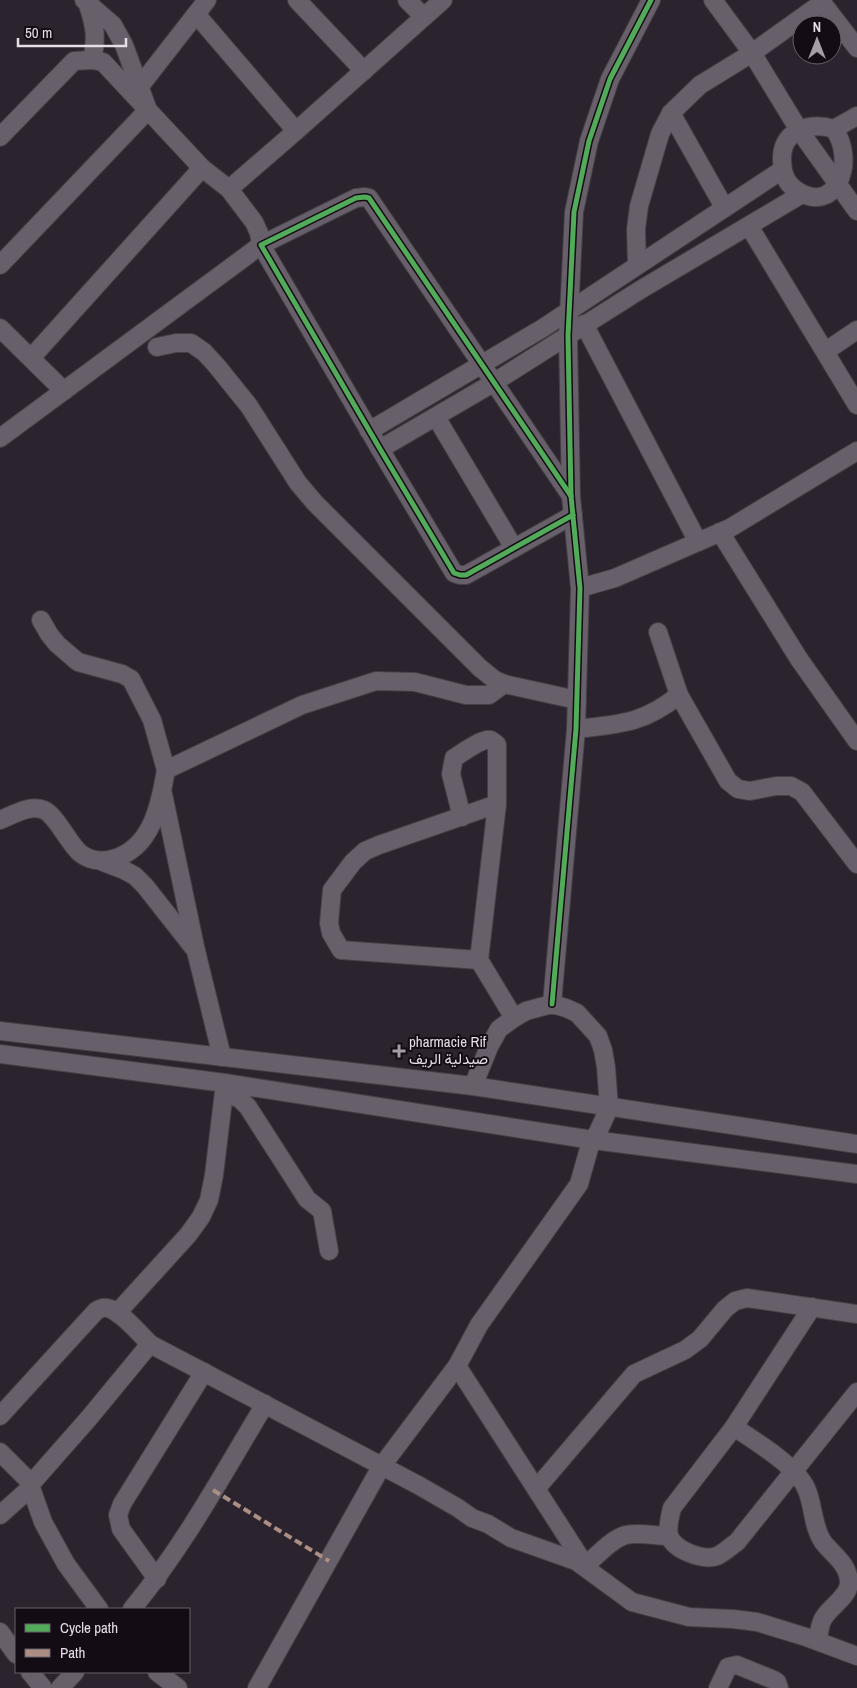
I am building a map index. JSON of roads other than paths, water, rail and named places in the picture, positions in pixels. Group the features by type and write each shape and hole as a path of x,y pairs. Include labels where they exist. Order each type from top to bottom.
{"street":[{"path":"297,0 364,71"},
{"path":"408,0 424,17"},
{"path":"228,189 296,132 443,0"},
{"path":"552,1004 577,700 580,588 571,496 568,336 574,212 589,141 610,79 651,0"},
{"path":"713,0 752,53 799,130 857,211"},
{"path":"86,2 96,33 92,60"},
{"path":"86,2 113,26 124,45 148,110"},
{"path":"637,264 636,229 639,206 660,134 671,113 700,85 752,53 821,2 857,48"},
{"path":"140,86 202,7 296,132"},
{"path":"0,137 74,62 92,60 103,62 202,168 228,189 254,222 259,233 261,245 454,573 460,576 466,575 573,515"},
{"path":"0,265 148,110"},
{"path":"671,113 724,208"},
{"path":"834,129 857,116"},
{"path":"822,125 834,129 847,141 855,156 853,169 848,180 840,189 829,196 815,197 802,194 791,187 782,170 782,150 789,138 799,130 810,126 822,125"},
{"path":"30,358 202,168"},
{"path":"369,431 482,366 569,311 637,264 782,170"},
{"path":"380,449 494,383 584,324 802,194"},
{"path":"0,438 261,245 356,198 365,197 369,198 571,496"},
{"path":"749,226 857,405"},
{"path":"584,324 698,542"},
{"path":"0,328 64,391"},
{"path":"826,351 857,330"},
{"path":"157,346 191,343 204,352 249,406 298,483 315,503 480,668 495,680 504,684 577,700"},
{"path":"436,417 514,548"},
{"path":"580,588 615,578 720,532 857,451"},
{"path":"720,532 799,659 857,741"},
{"path":"41,620 57,644 78,662 122,674 131,679 152,720 166,770 162,791 152,822 140,844 122,856 103,862"},
{"path":"658,632 679,695 728,781 738,789 750,791 776,786 790,786 802,792 857,864"},
{"path":"166,770 302,705 376,681 415,682 466,695 489,695 504,684"},
{"path":"576,729 633,721 650,715 679,695"},
{"path":"462,817 451,774 454,758 486,740 491,740 498,745 497,804 479,960 514,1018"},
{"path":"162,791 196,951 222,1057"},
{"path":"479,960 341,950 331,933 329,923 332,890 346,870 365,851 497,804"},
{"path":"0,820 35,808 45,810 81,854 135,876 196,951"},
{"path":"258,1688 381,1467 457,1366 479,1324 579,1184 584,1161 609,1108 606,1068 598,1036 578,1013 552,1004 526,1011 499,1029 489,1047 473,1086"},
{"path":"0,1030 473,1086 857,1144"},
{"path":"0,1054 593,1140 857,1174"},
{"path":"224,1088 248,1107 307,1199 322,1211 329,1251"},
{"path":"117,1313 188,1235 201,1217 209,1200 214,1175 224,1088"},
{"path":"536,1490 634,1374 685,1350 700,1339 725,1309 735,1302 747,1298 857,1314"},
{"path":"812,1307 734,1427 672,1508 669,1536 678,1546 696,1556 704,1557 717,1556 737,1542 857,1392"},
{"path":"0,1416 96,1311 108,1308 117,1313 150,1344 418,1485 472,1518 488,1524 511,1538 561,1554 585,1566"},
{"path":"0,1515 28,1490 30,1485 89,1418 150,1344"},
{"path":"457,1366 585,1566 600,1580 632,1602 689,1617 757,1622 818,1641 857,1656"},
{"path":"157,1579 121,1528 118,1515 122,1504 204,1372"},
{"path":"133,1608 157,1579 182,1541 265,1404"},
{"path":"734,1427 793,1470 806,1487 818,1531 823,1541 842,1562 849,1582 846,1592 830,1608 823,1619 818,1641"},
{"path":"0,1452 27,1479 43,1522 66,1564 98,1608"},
{"path":"585,1566 618,1538 625,1535 669,1536"},
{"path":"0,1632 15,1653"},
{"path":"718,1688 728,1667 737,1665 778,1682 778,1688"},
{"path":"31,1673 43,1688"},
{"path":"60,1688 74,1673"},
{"path":"158,1673 178,1688"}],"place":[{"name":"pharmacie Rif صيدلية الريف","path":"399,1051"}]}
